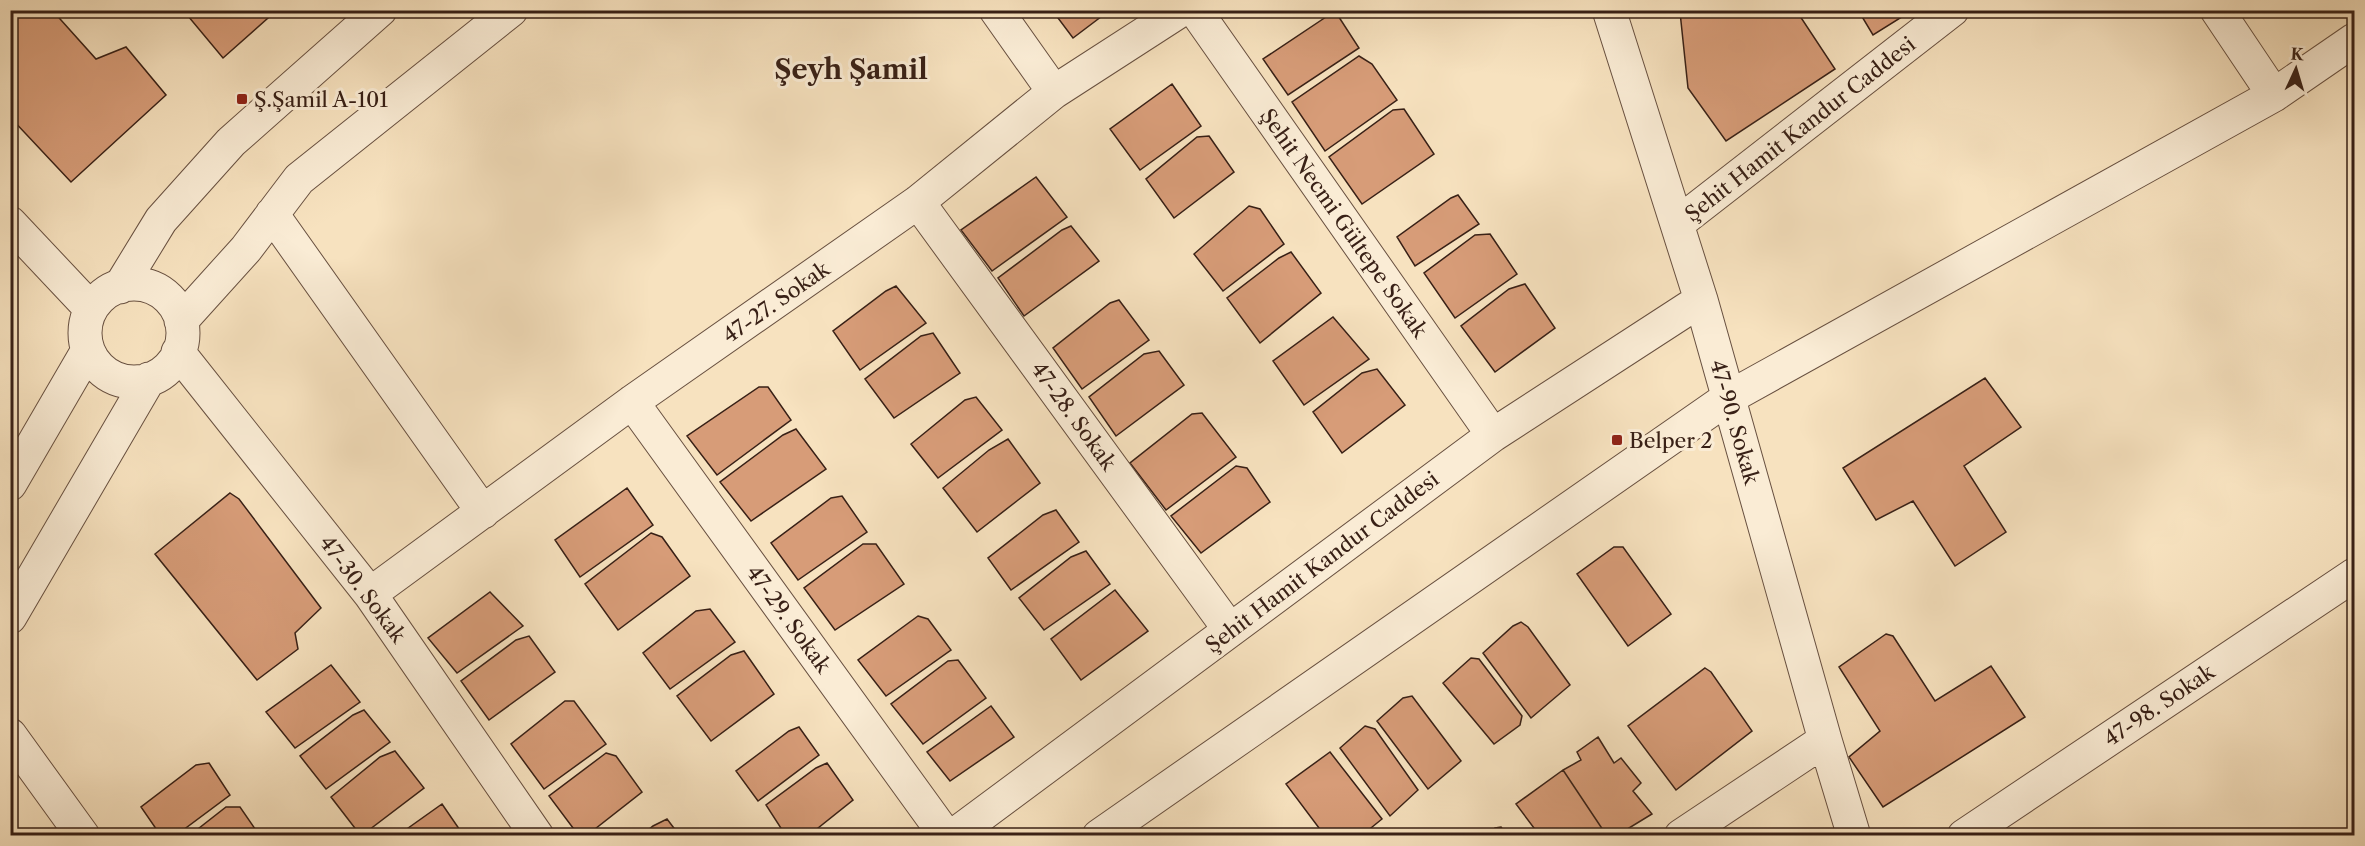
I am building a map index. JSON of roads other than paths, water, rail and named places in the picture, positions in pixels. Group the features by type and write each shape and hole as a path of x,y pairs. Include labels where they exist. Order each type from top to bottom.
{"street":[{"path":"120,286 161,220 231,142 380,10"},
{"path":"180,336 170,300 156,290 138,284 120,286 107,292 91,309 85,326 88,350 98,366 113,377 129,381 149,379 167,369 180,336 298,179 511,10"},
{"path":"996,10 1054,92"},
{"name":"47-27. Sokak","path":"370,594 632,402 918,202 1054,92 1182,10"},
{"name":"Şehit Necmi Gültepe Sokak","path":"1195,10 1493,435"},
{"name":"47-90. Sokak","path":"1609,10 1701,300 1854,836"},
{"name":"Şehit Hamit Kandur Caddesi","path":"1677,225 1952,10"},
{"path":"2217,10 2274,95"},
{"path":"1099,836 1728,398 2274,95 2355,40"},
{"name":"47-28. Sokak","path":"918,202 1230,630"},
{"path":"272,214 483,512"},
{"path":"10,223 91,309"},
{"name":"Şehit Hamit Kandur Caddesi","path":"952,836 1493,435 1701,300"},
{"name":"47-30. Sokak","path":"180,336 370,594 537,836"},
{"path":"10,484 88,350"},
{"path":"10,617 149,379"},
{"name":"47-29. Sokak","path":"632,402 946,836"},
{"name":"47-98. Sokak","path":"1964,836 2355,575"},
{"path":"10,735 83,836"},
{"path":"1681,836 1825,740"}],"place":[{"name":"Ş.Şamil A-101","path":"242,99"},
{"name":"Belper 2","path":"1617,440"}],"district":[{"name":"Şeyh Şamil","path":"851,69"}]}
